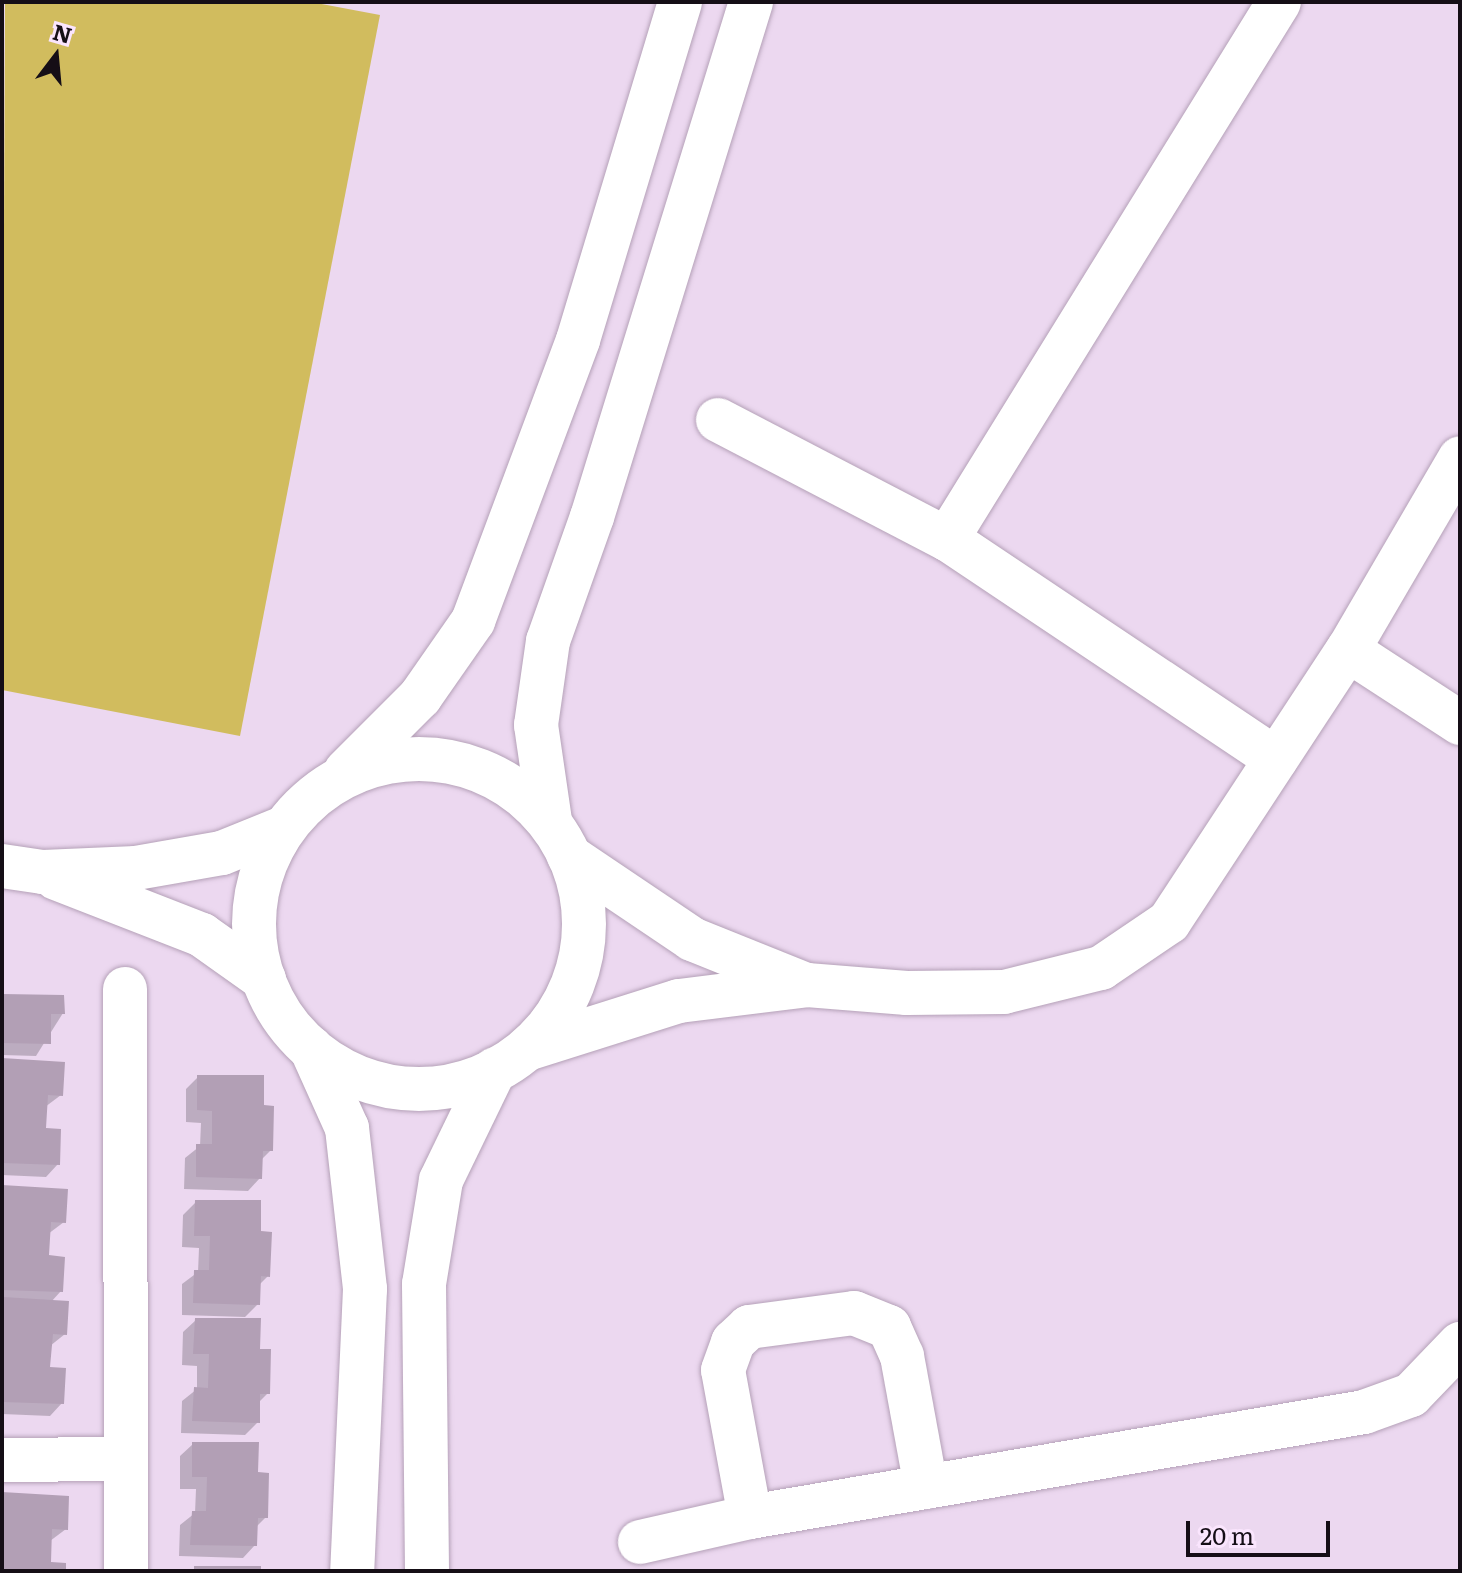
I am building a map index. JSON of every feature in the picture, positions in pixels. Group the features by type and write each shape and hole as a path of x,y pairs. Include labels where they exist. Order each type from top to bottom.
{"street":[{"path":"22,869 136,868 222,853 281,829 339,778 420,697 473,621 578,340 680,2"},
{"path":"427,1571 424,1284 441,1180 513,1058 569,996 585,940 577,872 559,839 536,725 548,641 592,517 751,2"},
{"path":"947,539 1279,2"},
{"path":"718,420 947,539 1276,759"},
{"path":"281,829 257,882 255,956 276,1010 311,1048 339,1070 394,1088 425,1089 481,1078 513,1058 679,1001 807,985 907,993 1004,992 1101,968 1169,922 1348,650 1460,458"},
{"path":"1348,650 1460,723"},
{"path":"339,778 393,760 463,764 515,789 559,839 692,939 807,985"},
{"path":"22,869 202,935 264,979"},
{"path":"125,989 122,1459 126,1571"},
{"path":"311,1048 347,1128 365,1289 352,1571"},
{"path":"750,1517 723,1370 733,1342 749,1327 854,1313 889,1327 902,1356 926,1487"},
{"path":"640,1542 750,1517 1364,1412 1411,1395 1460,1344"},
{"path":"2,1460 122,1459"}],"shaded area":[{"path":"5,2 311,2 380,15 240,736 2,690"}],"building":[{"path":"2,994 64,995 65,1014 51,1014 51,1044 2,1043"},
{"path":"2,1058 65,1062 63,1096 48,1095 46,1128 61,1129 60,1165 2,1163"},
{"path":"197,1075 264,1075 264,1105 274,1106 273,1151 263,1151 262,1179 196,1177 196,1144 212,1144 212,1111 197,1110"},
{"path":"2,1185 68,1189 66,1223 51,1222 49,1255 65,1257 63,1292 2,1290"},
{"path":"195,1200 261,1200 261,1231 272,1232 270,1277 261,1276 260,1305 193,1303 194,1270 209,1270 210,1236 194,1236"},
{"path":"3,1297 69,1301 67,1335 53,1334 50,1367 66,1368 64,1404 2,1402"},
{"path":"195,1318 261,1318 260,1349 271,1349 270,1394 260,1394 260,1423 192,1421 194,1387 208,1388 209,1354 193,1354"},
{"path":"192,1442 259,1442 258,1472 269,1473 268,1518 258,1518 257,1546 190,1545 192,1511 206,1511 207,1477 192,1477"},
{"path":"2,1492 69,1496 68,1530 52,1529 51,1562 66,1563 66,1571 2,1571"},
{"path":"194,1566 261,1566 261,1571 194,1571"}]}
